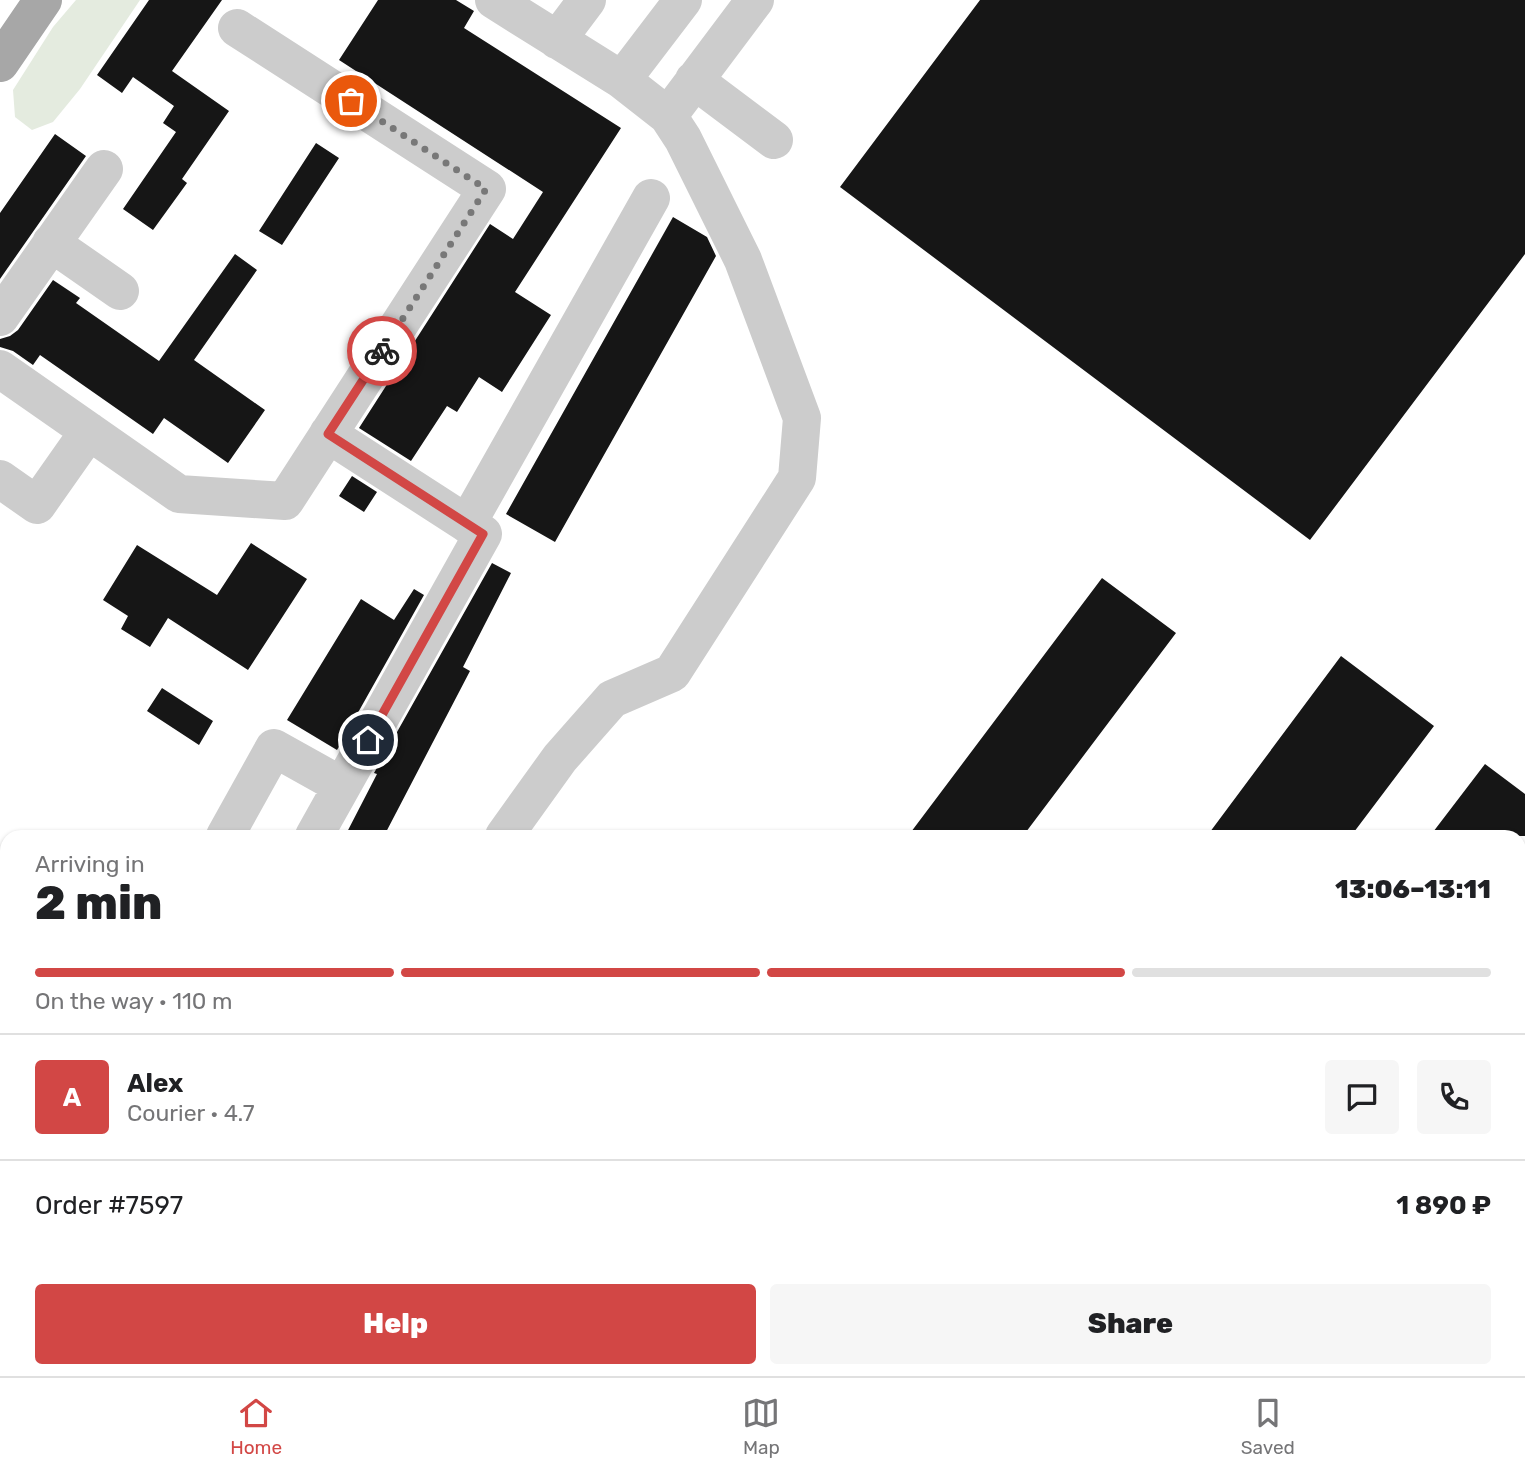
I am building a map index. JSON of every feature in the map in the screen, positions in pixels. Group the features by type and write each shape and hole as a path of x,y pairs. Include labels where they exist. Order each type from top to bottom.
{"main road":[{"path":"0,63 43,0"}],"lane":[{"path":"494,0 622,80 668,116 683,139 743,260 802,418 797,478 672,673 612,699 560,758 509,830"},
{"path":"557,40 587,0"},
{"path":"622,80 682,0"},
{"path":"668,116 755,0"},
{"path":"0,369 179,494 285,501 486,189 237,28"},
{"path":"694,80 774,140"},
{"path":"0,317 104,169"},
{"path":"467,524 651,198"},
{"path":"51,243 120,291"},
{"path":"0,479 37,505 89,431"},
{"path":"317,830 483,534 328,434"},
{"path":"228,830 274,748 342,786"}],"shaded area":[{"path":"76,0 140,0 80,89 53,122 32,130 15,117 13,90 53,27"}],"building":[{"path":"149,0 222,0 172,71 229,111 182,179 187,183 153,230 123,209 176,132 163,123 174,106 133,77 122,93 97,75"},
{"path":"378,0 456,0 474,11 464,28 621,128 515,292 551,315 502,392 479,377 457,412 447,406 411,461 359,428 490,224 513,239 543,192 339,60"},
{"path":"980,0 1525,0 1525,254 1310,540 840,187"},
{"path":"55,134 86,156 0,279 0,213"},
{"path":"316,143 339,158 282,245 259,231"},
{"path":"673,217 707,237 716,256 555,542 506,514"},
{"path":"235,254 257,270 194,360 265,410 228,463 164,418 153,434 40,355 33,365 13,351 0,347 0,339 18,330 53,280 80,298 76,303 159,361"},
{"path":"352,476 377,492 364,512 339,496"},
{"path":"251,543 307,579 248,670 168,618 150,647 121,629 128,616 103,600 137,545 217,595"},
{"path":"492,563 511,573 463,667 470,671 387,830 348,830 377,774 374,773"},
{"path":"1102,578 1176,633 1028,830 913,830"},
{"path":"414,589 424,595 337,750 287,720 361,599 394,620"},
{"path":"1341,656 1434,726 1356,830 1211,830"},
{"path":"162,688 213,721 199,745 147,711"},
{"path":"1485,764 1525,794 1525,830 1435,830"}],"way so far":[{"path":"351,101 486,189 382,351"}],"route":[{"path":"368,740 483,534 328,434 382,351"}]}
